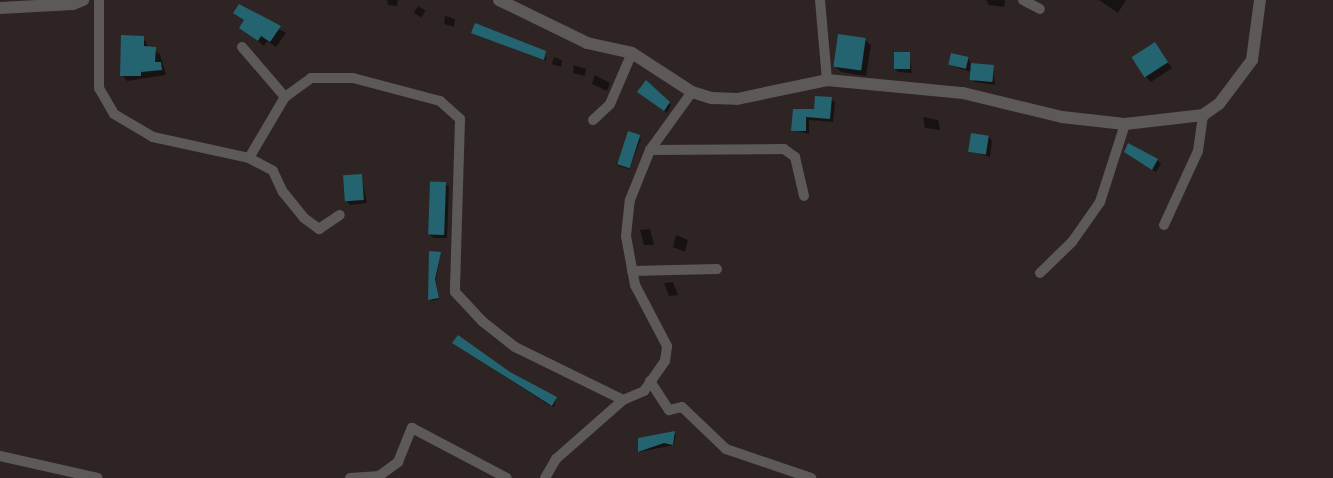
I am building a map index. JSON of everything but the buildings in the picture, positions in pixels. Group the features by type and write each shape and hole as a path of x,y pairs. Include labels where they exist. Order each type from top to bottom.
{"street":[{"path":"0,8 73,4 83,0"},
{"path":"99,0 99,88 114,114 153,137 249,158 273,171 283,192 304,218 320,229 340,214"},
{"path":"499,0 587,43 633,53 692,92 737,99 827,80 963,93 1062,117 1125,124 1203,115 1238,82 1252,60 1260,0"},
{"path":"820,0 827,80"},
{"path":"1023,0 1040,9"},
{"path":"242,48 285,97"},
{"path":"593,120 609,104 633,53"},
{"path":"249,158 285,97 312,78 328,76 441,101 460,119 455,292 482,321 515,346 623,400"},
{"path":"545,478 556,459 623,400 644,391 665,361 667,346 643,303 632,271 626,236 630,200 650,150 692,92"},
{"path":"1164,225 1198,152 1203,115"},
{"path":"1040,273 1072,242 1101,202 1125,124"},
{"path":"650,150 784,149 795,157 804,196"},
{"path":"632,271 717,269"},
{"path":"650,381 669,410 682,407 726,449 811,478"},
{"path":"350,478 379,476 399,462 412,428 507,478"},
{"path":"0,456 98,478"}]}
